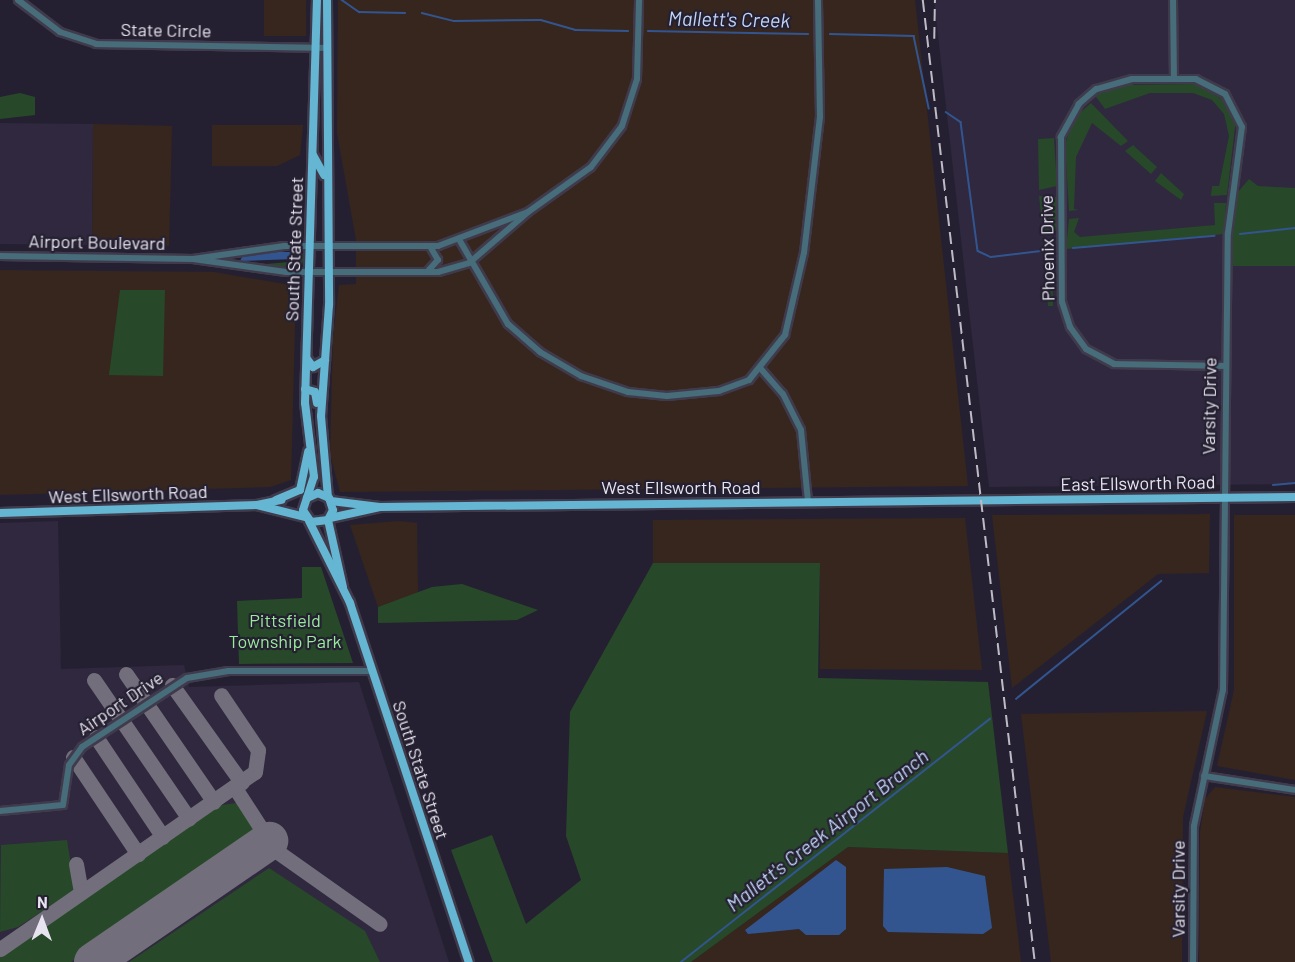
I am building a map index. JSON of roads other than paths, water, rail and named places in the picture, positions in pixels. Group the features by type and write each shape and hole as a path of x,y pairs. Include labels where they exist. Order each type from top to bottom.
{"main road":[{"name":"South State Street","path":"317,0 313,155 306,247 306,418 314,477 306,499 307,519 343,588 373,670 469,962"},
{"name":"South State Street","path":"327,0 329,273 321,428 330,500 329,519 343,588"},
{"path":"313,155 324,173 328,218"},
{"path":"306,354 313,367 325,360"},
{"path":"305,389 317,395 321,428"},
{"path":"306,418 314,450 322,450"},
{"path":"276,500 300,490 308,435"},
{"name":"West Ellsworth Road","path":"0,513 257,506 276,500 306,499 318,493 330,500 380,507 982,499"},
{"name":"East Ellsworth Road","path":"982,499 1295,497"},
{"name":"West Ellsworth Road","path":"257,506 307,519 329,519 380,507"}],"street":[{"name":"State Circle","path":"18,0 60,32 96,44 327,48"},
{"path":"469,263 528,212 591,167 622,126 638,79 639,0"},
{"path":"460,241 469,263 498,311 524,339 560,365 603,385 648,394 701,394 733,386 761,369 784,335 813,201 821,96 818,0"},
{"path":"1173,0 1174,78"},
{"path":"317,23 327,23"},
{"name":"Phoenix Drive","path":"1174,78 1109,84 1085,97 1066,122 1060,146 1064,312 1078,340 1106,362 1225,366"},
{"name":"Varsity Drive","path":"1174,78 1213,85 1240,118 1228,233 1223,497 1223,690 1204,776 1192,849 1193,962"},
{"name":"Airport Boulevard","path":"193,259 263,248 430,246 460,241 528,212"},
{"path":"425,272 438,260 430,246"},
{"path":"238,266 236,255 263,248"},
{"name":"Airport Boulevard","path":"0,256 193,259 238,266 329,273 425,272 469,263"},
{"path":"761,369 796,416 805,446 808,501"},
{"name":"Airport Drive","path":"0,812 63,805 69,765 82,747 187,678 228,671 373,670"},
{"path":"1204,776 1295,790"}],"water":[{"path":"262,252 294,252 295,259 240,261 243,255"},
{"path":"836,860 846,867 846,929 839,935 806,935 799,929 748,934 745,930"},
{"path":"947,867 985,876 992,928 983,934 888,932 883,926 884,869"}],"waterway":[{"name":"Mallett's Creek","path":"342,0 359,12 405,13"},
{"name":"Mallett's Creek","path":"422,13 454,21 541,20 575,30 628,31"},
{"name":"Mallett's Creek","path":"648,31 808,34"},
{"name":"Mallett's Creek","path":"830,34 914,36 929,108"},
{"name":"Mallett's Creek","path":"946,112 961,122 978,251 991,257 1049,250"},
{"name":"Mallett's Creek","path":"1240,234 1295,228"},
{"name":"Mallett's Creek","path":"1073,248 1214,236"},
{"name":"Mallett's Creek Airport Branch","path":"1273,485 1295,483"},
{"name":"Mallett's Creek Airport Branch","path":"1016,699 1161,581"},
{"name":"Mallett's Creek Airport Branch","path":"681,962 990,719"}],"railway":[{"path":"923,0 1035,962"},
{"path":"934,39 935,0"}],"park label":[{"name":"Pittsfield Township Park","path":"285,631"}]}
